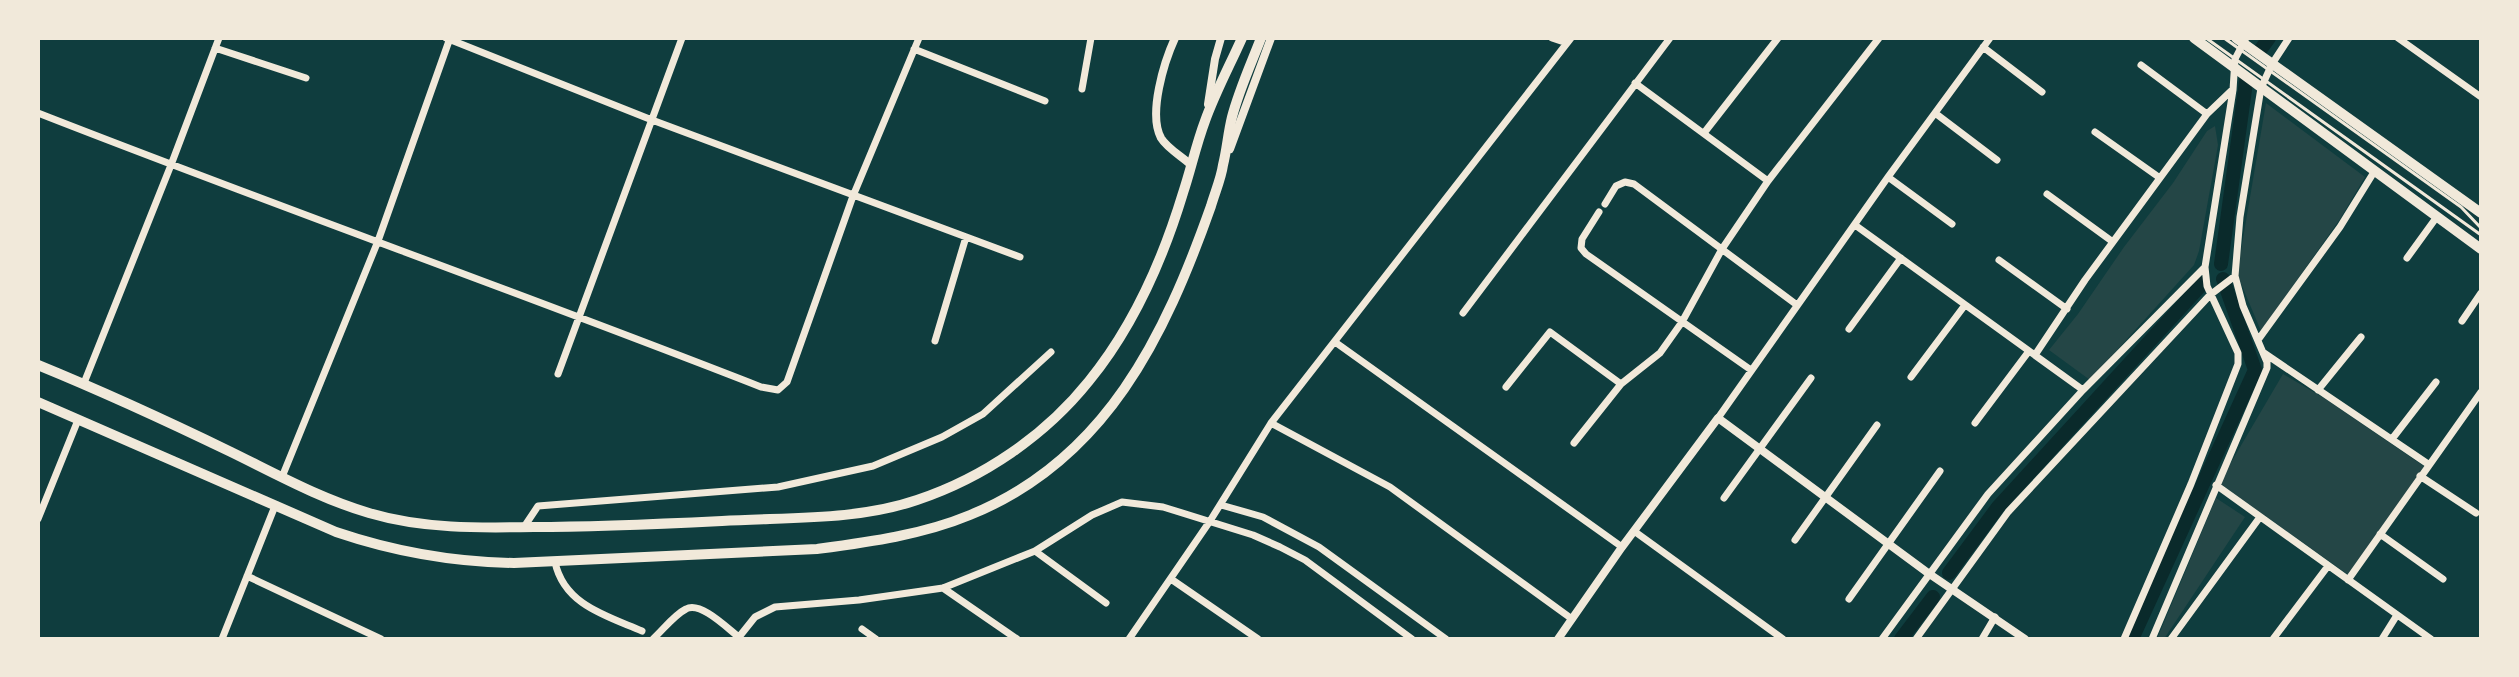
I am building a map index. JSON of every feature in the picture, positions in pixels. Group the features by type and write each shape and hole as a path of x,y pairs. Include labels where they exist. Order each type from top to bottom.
{"main road":[{"path":"38,365 84,383 322,496 356,509 407,522 451,528 603,527 847,514 915,501 955,485 1021,446 1089,383 1118,343 1160,255 1207,116 1242,38"},
{"path":"38,402 336,532 382,547 428,556 478,562 555,562 817,549 863,543 938,526 971,515 1037,480 1083,441 1106,415 1137,370 1189,263 1223,168 1231,118 1261,38"},
{"path":"2194,38 2234,63 2374,172 2481,249"},
{"path":"2241,42 2270,67 2481,213"}],"street":[{"path":"84,383 219,38"},
{"path":"282,477 378,241 449,38 652,120 1020,257"},
{"path":"558,374 682,38"},
{"path":"38,113 578,315 761,387 778,390 787,382 853,196 919,38"},
{"path":"1082,89 1091,38"},
{"path":"1175,38 1154,117 1162,140 1190,164"},
{"path":"1207,116 1221,38"},
{"path":"1223,168 1271,38"},
{"path":"1552,38 1569,40"},
{"path":"1463,313 1670,38"},
{"path":"1704,133 1778,38"},
{"path":"1574,443 1621,384 1660,353 1682,322 1722,249 1768,181 1879,38"},
{"path":"1558,639 1990,38"},
{"path":"2152,639 2265,377 2267,362 2243,306 2235,276 2240,217 2262,84 2289,38"},
{"path":"2398,38 2481,97"},
{"path":"1129,639 1221,505 1271,423 1569,40"},
{"path":"2124,639 2191,484 2238,364 2238,353 2204,276 2233,90 2234,63 2241,42"},
{"path":"1983,47 2042,92"},
{"path":"215,48 306,78"},
{"path":"914,49 1045,101"},
{"path":"2141,65 2207,114"},
{"path":"1635,83 1768,181"},
{"path":"1975,423 2067,309 2207,114 2233,90"},
{"path":"1935,113 1997,160"},
{"path":"2095,132 2160,178"},
{"path":"2258,340 2340,227 2374,172"},
{"path":"1888,177 1952,224"},
{"path":"1605,204 1616,186 1625,182 1634,184 1797,305"},
{"path":"2047,194 2113,242"},
{"path":"1599,212 1582,239 1581,248 1586,254 1751,370"},
{"path":"2407,258 2436,218"},
{"path":"1855,225 2083,390"},
{"path":"935,341 966,237"},
{"path":"1849,329 1901,258"},
{"path":"1999,260 2067,309"},
{"path":"1882,639 1988,494 2083,390 2205,267"},
{"path":"1916,639 2008,512 2210,295 2235,276"},
{"path":"2462,321 2481,293"},
{"path":"1911,377 1965,305"},
{"path":"1506,387 1550,332 1621,384"},
{"path":"2318,390 2361,337"},
{"path":"1335,342 1622,547"},
{"path":"524,527 538,506 778,487 873,466 942,437 983,414 1051,352"},
{"path":"2263,352 2428,464"},
{"path":"1724,498 1811,378"},
{"path":"2392,439 2436,382"},
{"path":"2348,580 2481,392"},
{"path":"2471,405 2481,412"},
{"path":"1718,418 1928,573 2025,639"},
{"path":"38,519 78,420"},
{"path":"1271,423 1390,487 1572,619"},
{"path":"1795,540 1877,425"},
{"path":"1849,599 1940,471"},
{"path":"2420,476 2476,513"},
{"path":"2216,485 2431,639"},
{"path":"653,639 686,609 695,607 703,609 740,638 755,617 775,607 859,600 943,588 1035,551 1092,515 1122,502 1163,507 1253,535 1305,560 1412,639"},
{"path":"1221,505 1263,517 1319,547 1446,639"},
{"path":"222,639 275,506"},
{"path":"2171,639 2260,517"},
{"path":"1634,531 1783,639"},
{"path":"2380,534 2443,579"},
{"path":"1035,551 1106,603"},
{"path":"555,562 563,586 571,595 588,608 642,631"},
{"path":"2273,639 2328,566"},
{"path":"247,576 381,639"},
{"path":"1171,579 1258,639"},
{"path":"943,588 1017,639"},
{"path":"2382,639 2397,615"},
{"path":"1982,639 1995,617"},
{"path":"862,629 876,639"}],"lane":[{"path":"2206,38 2234,63"},
{"path":"2224,38 2241,42"},
{"path":"2270,67 2461,207 2481,228"},
{"path":"2262,84 2481,235"}],"shaded area":[{"path":"2266,103 2365,177 2340,219 2261,331 2237,274"},
{"path":"2215,126 2218,145 2194,265 2090,380 2049,350 2173,183 2207,131"},
{"path":"2283,374 2428,469 2350,576 2219,483"},
{"path":"2216,498 2245,517 2164,639 2157,639"}],"waterway":[{"path":"2261,49 2269,38"},
{"path":"2221,264 2246,82"},
{"path":"2132,639 2255,370 2223,279"},
{"path":"1949,573 1998,507 2203,283"},
{"path":"1901,639 1933,597"}]}
